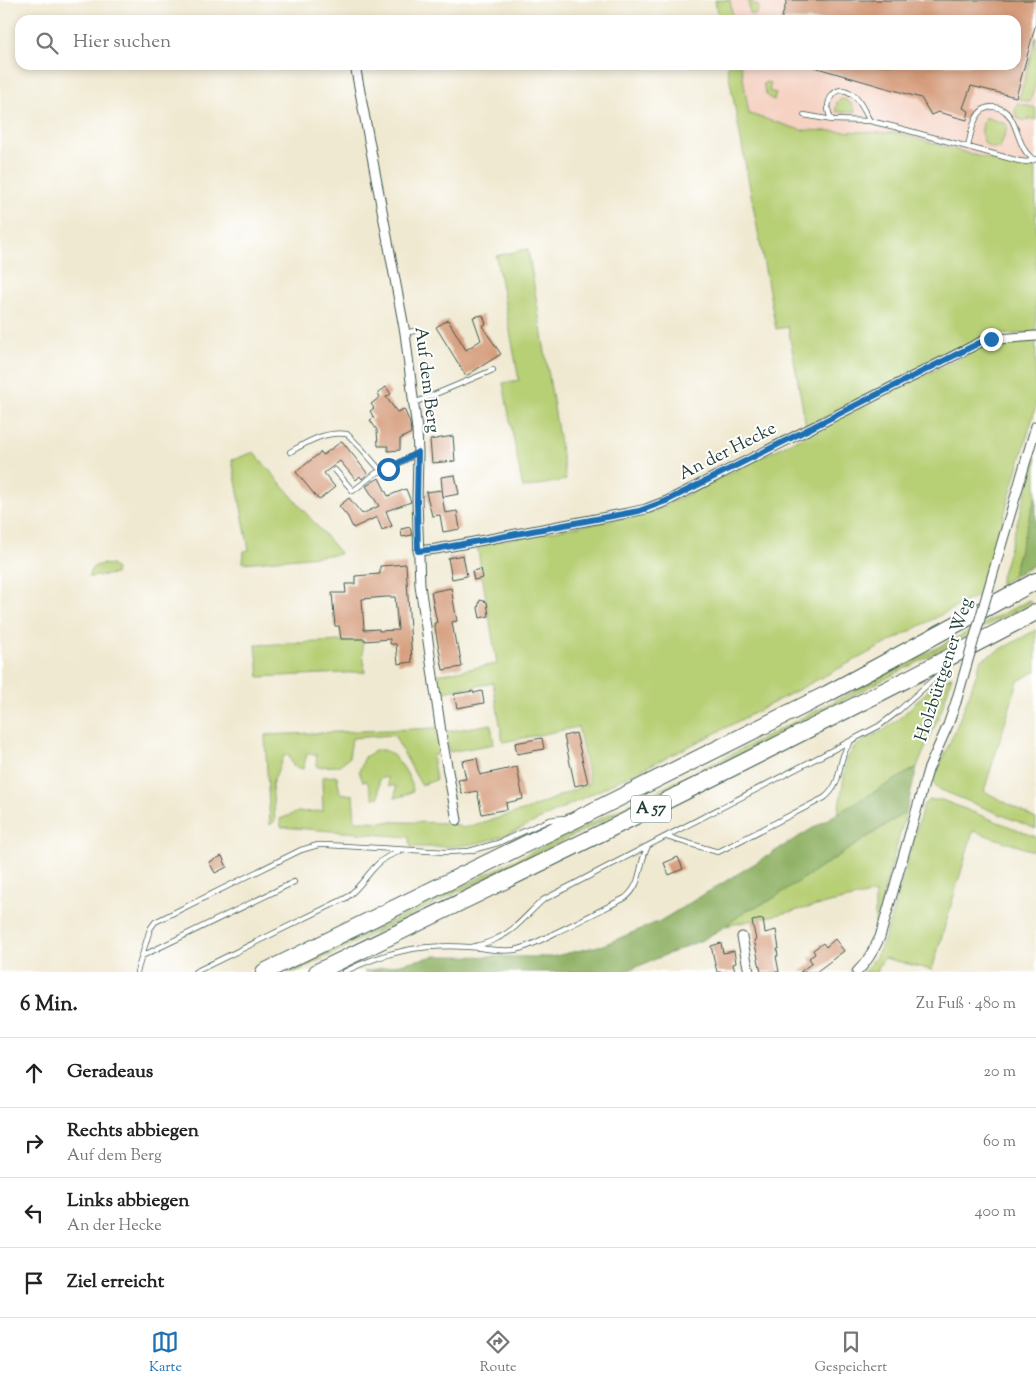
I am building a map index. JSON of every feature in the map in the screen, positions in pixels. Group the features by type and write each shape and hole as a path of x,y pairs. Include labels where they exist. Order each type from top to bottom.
{"highway":[{"name":"A 57","path":"264,972 827,694 1036,581"},
{"name":"A 57","path":"317,972 540,864 776,746 1036,612"}],"street":[{"name":"Auf dem Berg","path":"356,70 405,334 418,452 417,501 420,585 442,739 457,820"},
{"name":"An der Hecke","path":"418,551 639,511 654,506 979,343 991,339 1036,336"},
{"name":"Holzbüttgener Weg","path":"857,972 872,953 880,937 928,770 956,702 1036,426"},
{"path":"742,937 749,972"}],"lane":[{"path":"832,120 827,108 829,100 833,94 839,91 846,91 852,93 857,98 870,121"},
{"path":"968,147 976,118 981,111 989,107 999,108 1007,113 1026,154 1035,159"},
{"path":"804,115 832,120 870,121 1019,161 1027,162 1035,159"},
{"path":"405,334 414,331"},
{"path":"414,403 493,370"},
{"path":"290,452 308,441 331,434 347,434 381,471"},
{"path":"335,470 353,491 372,476 418,452"},
{"path":"471,947 485,944 498,938 516,926 543,900 851,741 888,720 945,668 981,641"},
{"path":"666,837 718,852 807,807 824,798 834,788 842,757 851,741"},
{"path":"136,972 150,929 155,922 302,850 318,845 327,845 446,852 469,850 498,843 549,820 587,814"},
{"path":"344,972 365,962 396,952 428,947 471,947 506,951 525,947 625,898 637,885 642,859 648,846"},
{"path":"195,972 346,898 354,893 372,868 391,854 402,850"},
{"path":"142,956 294,882"}],"shaded area":[{"path":"730,0 1036,0 1036,173 897,133 801,130 749,114 742,70 1021,70 1021,15 732,15"}],"green space":[{"path":"715,0 730,0 732,15 718,15"},
{"path":"748,0 753,0 752,4 759,6 755,15 750,14"},
{"path":"1036,37 1036,81 1030,102 1019,99"},
{"path":"728,70 742,70 749,114 801,130 897,133 1009,165 1024,167 1036,164 1036,333 995,335 806,426 788,327 776,329"},
{"path":"764,83 771,83 769,91 776,93 774,100 765,91"},
{"path":"841,99 850,103 855,112 837,112 837,102"},
{"path":"1017,103 1036,108 1036,120 1029,118 1028,121 1018,119 1015,112"},
{"path":"985,117 1006,124 1007,128 1000,148 988,146 983,139 982,128"},
{"path":"528,249 566,480 523,488 503,383 519,380 496,256"},
{"path":"1036,340 1036,406 981,594 708,737 522,828 494,839 468,845 411,847 409,837 281,827 280,819 298,812 323,811 322,777 337,776 340,793 353,795 355,821 451,823 463,828 526,810 590,783 578,727 503,742 493,683 438,693 435,675 497,664 477,545 650,513 989,343"},
{"path":"254,452 340,554 243,563 244,551 249,550 232,460"},
{"path":"1036,458 1036,495 1012,577 999,584"},
{"path":"1036,495 1036,564 1012,577"},
{"path":"102,564 111,565 116,569 115,574 89,577 91,569"},
{"path":"1029,600 1031,603 756,746 295,972 287,972 754,743"},
{"path":"1036,630 1036,671 1018,681 984,791 1036,819 1036,829 936,788 933,781 971,691 981,660"},
{"path":"362,640 365,672 259,677 256,645"},
{"path":"952,676 942,709 917,767 838,813 847,759 853,749 862,741 884,730 902,716 930,689"},
{"path":"491,724 494,744 449,752 445,732"},
{"path":"437,728 441,753 432,756 436,780 421,785 394,735 352,738 349,758 338,766 317,767 316,754 307,754 303,769 293,766 289,755 284,756 272,784 275,821 270,825 265,735"},
{"path":"376,750 384,750 394,756 403,767 413,791 395,798 396,786 389,786 387,777 379,779 379,797 373,798 367,781 363,782 359,771 365,757"},
{"path":"917,767 906,812 769,901 745,911 726,926 702,940 624,972 364,972 435,956 551,957 603,945 660,921"},
{"path":"929,800 942,800 1036,837 1036,852 973,831 932,970 884,958 878,968 878,972 864,972 877,955 884,941 924,804"},
{"path":"906,812 875,925 875,893 726,926 745,911 769,901"}],"building":[{"path":"787,0 1036,0 1036,23 1016,97 971,86 963,108 969,111 967,120 938,112 931,115 921,98 824,70 1021,70 1021,15 782,15"},
{"path":"483,315 486,324 482,326 501,354 466,376 436,327 448,320 466,350 481,340 473,317"},
{"path":"386,387 391,394 386,397 397,412 404,409 410,423 411,433 400,439 400,450 388,451 388,446 378,446 377,430 370,420 374,418 370,411 374,408 371,404 380,397 378,393"},
{"path":"453,436 455,461 432,463 430,440"},
{"path":"342,441 368,474 362,479 360,476 356,480 340,461 324,473 335,487 319,500 296,472 321,452 323,455"},
{"path":"455,475 459,494 443,497 441,477"},
{"path":"379,478 388,496 406,489 411,502 386,511 392,526 382,530 377,517 353,528 348,517 339,506 349,498 362,514 379,506 366,486"},
{"path":"441,490 445,513 457,511 460,529 443,532 440,515 432,516 426,492"},
{"path":"410,527 412,535 402,537 401,529"},
{"path":"463,555 467,576 452,579 448,558"},
{"path":"406,564 412,662 398,664 396,644 390,644 390,639 365,641 365,639 341,639 339,626 335,626 332,593 346,593 345,584 355,584 355,576 380,574 380,566","holes":["395,597 398,630 364,630 362,599"]},
{"path":"481,569 483,578 474,580 472,571"},
{"path":"451,588 457,621 452,622 462,667 443,670 434,623 437,623 431,592"},
{"path":"480,600 487,602 489,616 480,618 478,608"},
{"path":"473,691 474,693 482,691 484,703 457,708 454,694"},
{"path":"576,733 588,783 575,786 564,736"},
{"path":"542,738 544,749 517,754 515,743"},
{"path":"477,758 480,775 517,767 523,799 506,803 507,809 482,814 477,791 462,794 458,780 466,779 462,761"},
{"path":"222,856 227,867 215,873 209,862"},
{"path":"678,857 683,869 669,875 664,863"},
{"path":"763,919 765,933 776,930 779,949 777,949 778,956 776,956 779,972 761,972 752,921"},
{"path":"835,939 844,951 816,972 800,972 812,963 809,958 815,954 813,950 823,943 826,947"},
{"path":"721,943 723,953 734,951 736,963 733,964 735,972 717,972 711,946"}],"route":[{"path":"388,469 418,452 418,551 639,511 666,501 985,340 991,339"}]}
